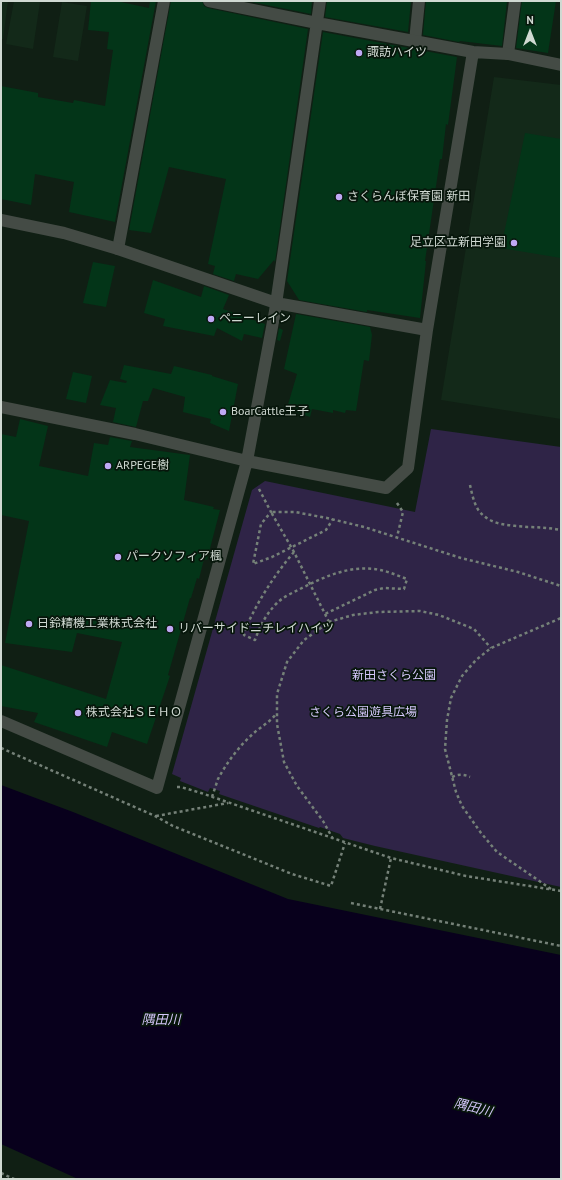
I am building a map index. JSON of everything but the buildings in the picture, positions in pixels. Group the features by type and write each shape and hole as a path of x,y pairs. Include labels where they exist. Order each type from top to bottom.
{"street":[{"path":"118,249 164,1"},
{"path":"209,1 473,52 508,54 561,65"},
{"path":"1,721 157,788 247,461 276,303 320,1"},
{"path":"415,41 419,1"},
{"path":"508,54 515,1"},
{"path":"1,407 135,434 247,461 386,488 408,468 427,330 473,52"},
{"path":"1,220 64,233 118,249 276,303 427,330"}],"path":[{"path":"470,485 473,499 479,511 490,520 504,525 561,530"},
{"path":"258,487 294,552 329,622"},
{"path":"271,512 295,512 333,519 397,537 461,558 518,572 561,586"},
{"path":"271,512 261,524 253,564 272,557 326,530 333,519"},
{"path":"397,537 403,512"},
{"path":"294,552 278,571 255,608 244,635 255,640 260,626 278,602 288,595 333,573 348,570 375,569 407,579 404,589 384,588 375,590 325,614"},
{"path":"333,839 324,821 297,786 284,762 280,743 276,714 277,694 287,662 304,640 329,622 353,615 378,612 420,611 440,615 474,629 491,648"},
{"path":"552,890 497,852 481,833 462,806 456,792 445,749 447,720 451,698 462,676 476,660 491,648 561,618"},
{"path":"212,797 218,780 233,755 254,732 270,721 276,714"},
{"path":"1,748 155,816 173,826 292,874 331,886 345,843"},
{"path":"452,777 457,774 470,777"},
{"path":"181,787 391,858 466,876 561,891"},
{"path":"155,816 228,803"},
{"path":"380,909 391,858"},
{"path":"351,904 561,946"},
{"path":"1,1173 14,1179"}],"shaded area":[{"path":"1,1 8,1 3,39 1,39"},
{"path":"14,1 40,2 33,49 6,44"},
{"path":"62,2 87,6 78,61 53,57"},
{"name":"足立区立新田学園","path":"494,77 561,85 561,419 441,400"}],"green space":[{"name":"新田さくら公園","path":"431,429 561,447 561,887 343,838 340,834 219,794 220,791 210,788 208,792 180,781 181,778 172,774 252,490 265,481 415,512"}],"water":[{"name":"隅田川","path":"1,785 73,812 288,899 561,955 561,1179 78,1179 1,1144"}],"place":[{"name":"諏訪ハイツ","path":"359,53"},
{"name":"さくらんぼ保育園 新田","path":"339,197"},
{"name":"足立区立新田学園","path":"514,243"},
{"name":"ペニーレイン","path":"211,319"},
{"name":"BoarCattle王子","path":"223,412"},
{"name":"ARPEGE樹","path":"108,466"},
{"name":"パークソフィア楓","path":"118,557"},
{"name":"日鈴精機工業株式会社","path":"29,624"},
{"name":"リバーサイドニチレイハイツ","path":"170,629"},
{"name":"株式会社ＳＥＨＯ","path":"78,713"}],"park label":[{"name":"さくら公園遊具広場","path":"363,713"}]}
